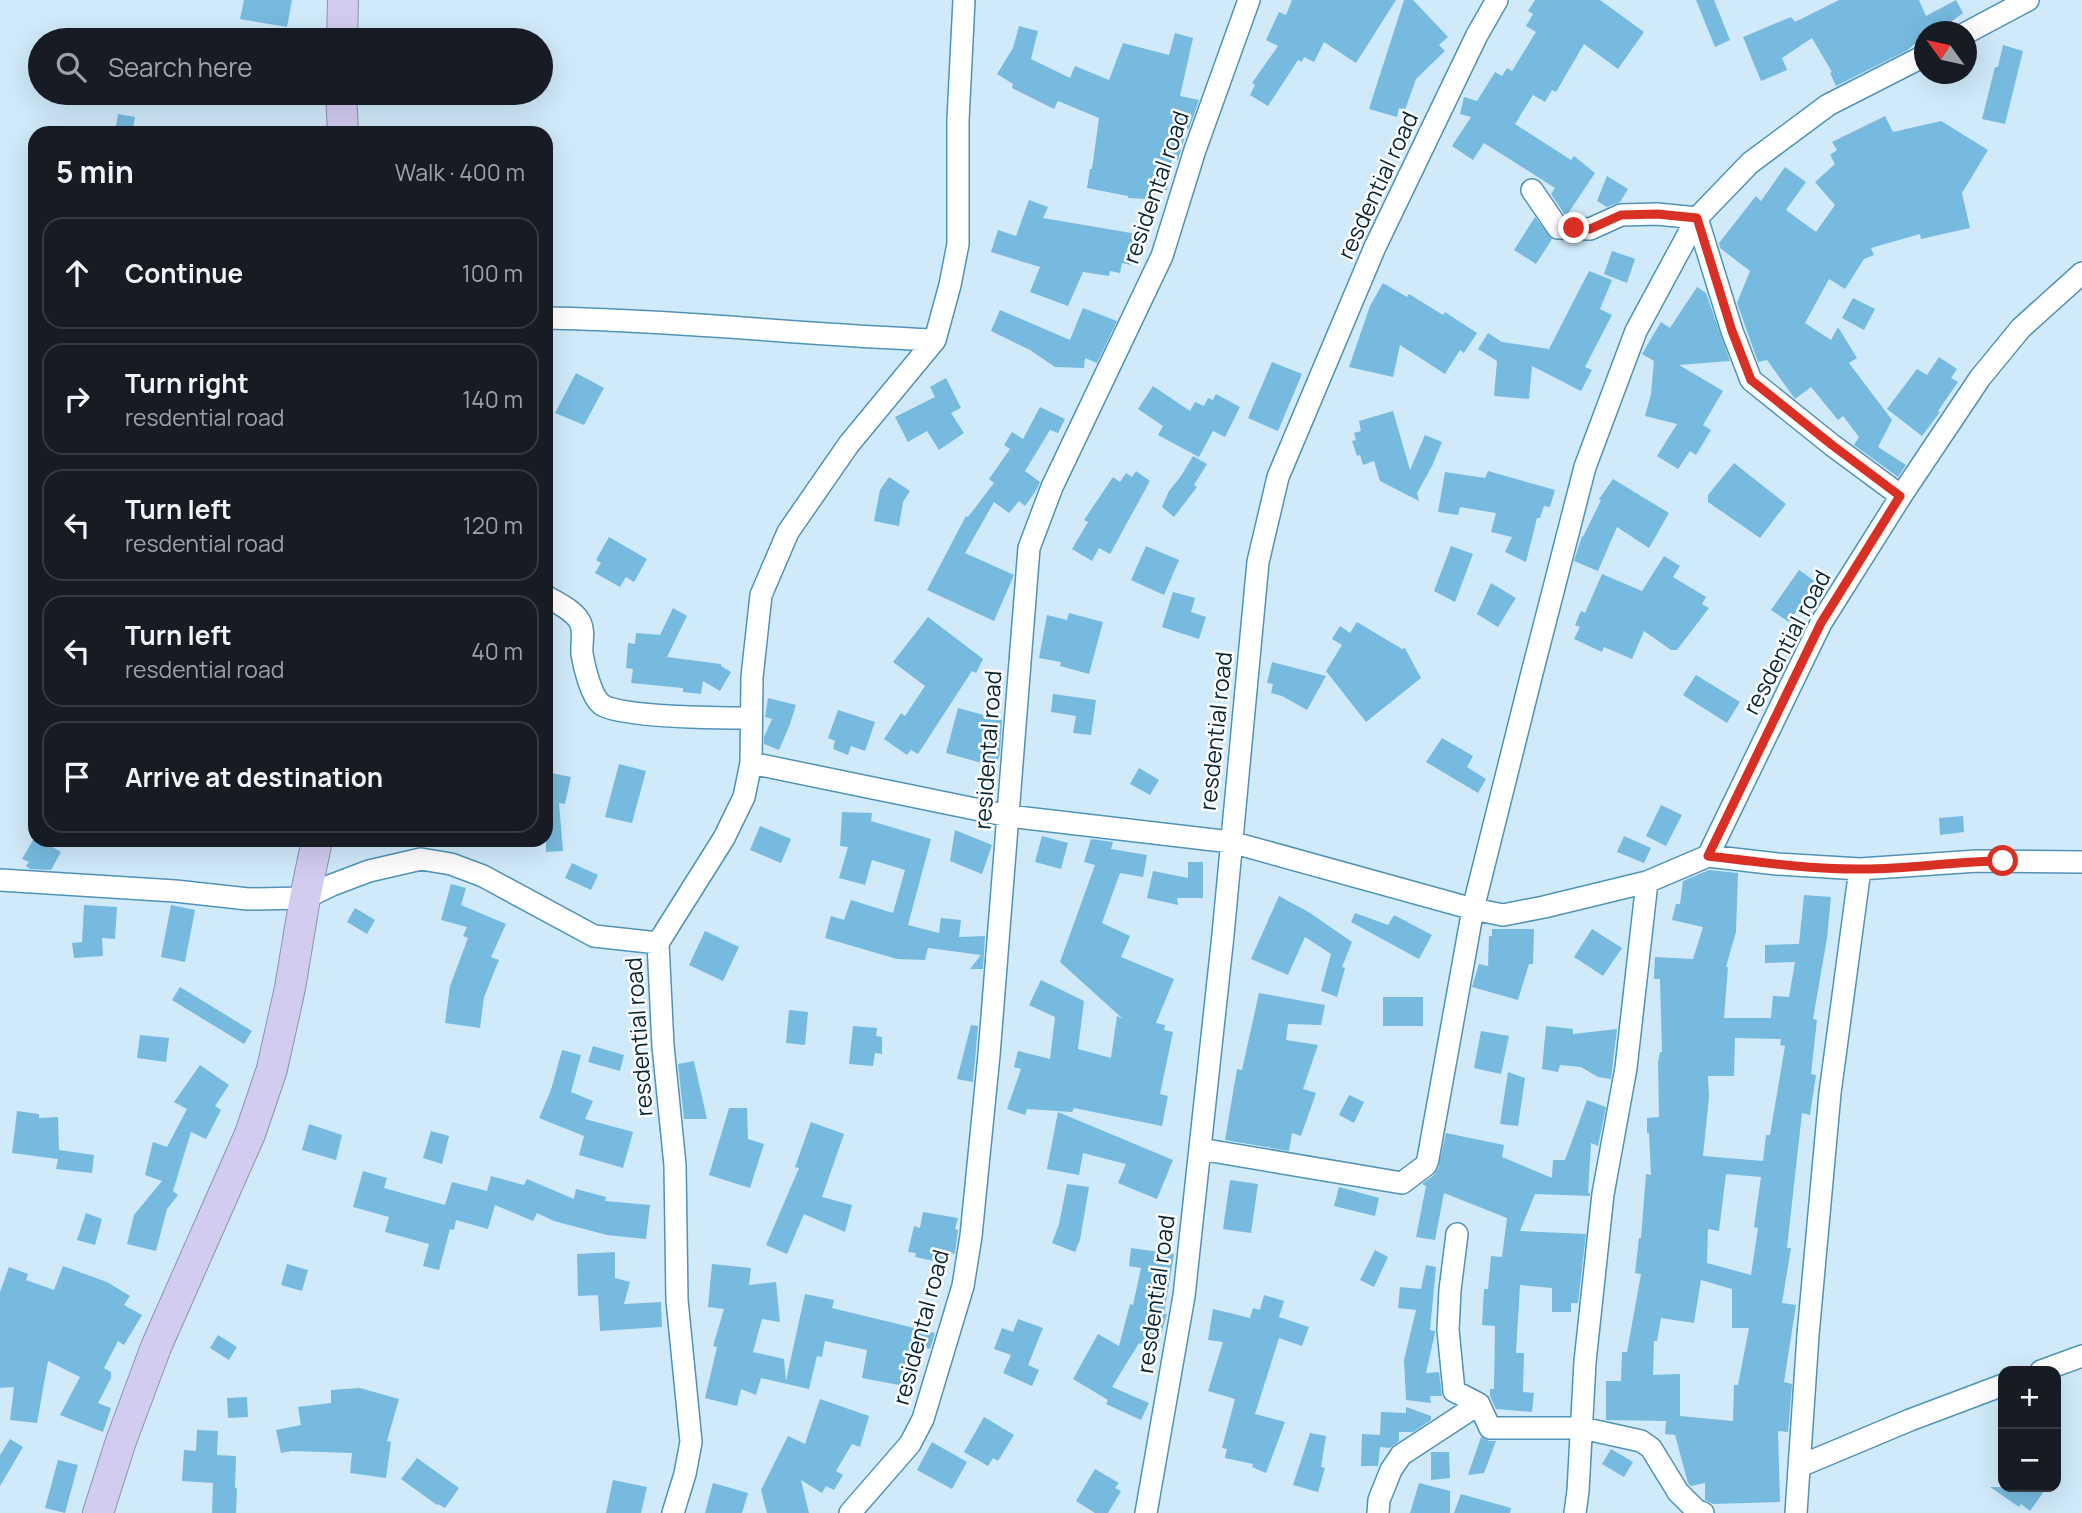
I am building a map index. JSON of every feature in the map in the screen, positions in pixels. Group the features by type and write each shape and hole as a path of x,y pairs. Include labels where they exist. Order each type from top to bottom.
{"highway":[{"path":"343,28 344,0"},
{"path":"342,105 343,126"},
{"path":"98,1513 156,1347 250,1133 272,1069 316,847"}],"street":[{"path":"553,318 935,340 958,244 958,120 964,0"},
{"name":"residental road","path":"850,1513 910,1444 923,1419 964,1286 989,1055 1029,548 1052,487 1163,256 1195,150 1249,0"},
{"name":"resdential road","path":"1146,1513 1184,1296 1223,935 1258,562 1278,477 1375,247 1497,0"},
{"path":"1977,27 2028,0"},
{"path":"1200,1149 1402,1183 1426,1165 1473,909 1585,467 1636,331 1697,218 1750,163 1828,105 1914,61"},
{"path":"1532,190 1558,228 1590,229 1621,215 1657,214 1697,218"},
{"path":"1697,218 1732,331 1751,380 1900,496"},
{"name":"resdential road","path":"1708,856 1821,623 1900,496 1980,378 2021,328 2082,273"},
{"name":"resdential road","path":"673,1513 691,1442 677,1300 675,1165 663,1046 658,943 724,838 744,797 751,763 752,677 761,595 788,532 849,444 935,340"},
{"path":"553,601 580,621 583,630 582,653 593,694 601,705 667,716 751,719"},
{"path":"751,763 1009,816 1231,842 1503,915 1647,881 1708,856 1860,870 1977,861 2082,862"},
{"path":"0,880 175,891 248,899 305,898 369,871 421,859 451,864 483,876 594,936 658,943"},
{"path":"1796,1513 1808,1335 1830,1093 1860,870"},
{"path":"1575,1513 1586,1362 1603,1194 1626,1068 1647,881"},
{"path":"1457,1234 1448,1330 1454,1391 1479,1404 1490,1428 1582,1429 1641,1441 1651,1448 1678,1492 1696,1510 1703,1513"},
{"path":"2055,1366 2082,1356"},
{"path":"1800,1466 1998,1387"},
{"path":"1378,1513 1391,1470 1401,1455 1479,1404"}],"building":[{"path":"244,0 292,0 287,27 240,19"},
{"path":"1292,0 1396,0 1356,63 1324,42 1314,62 1304,57 1302,62 1298,60 1268,106 1250,95 1255,85 1252,83 1278,46 1266,40 1279,12 1286,15"},
{"path":"1404,0 1413,0 1448,37 1439,45 1445,51 1416,79 1405,110 1399,108 1397,117 1369,109"},
{"path":"1535,0 1600,0 1644,32 1618,69 1584,44 1556,92 1552,90 1545,102 1533,95 1515,124 1571,160 1574,156 1595,173 1567,215 1551,194 1555,188 1484,143 1473,160 1452,146 1471,117 1460,114 1464,97 1477,101 1495,72 1502,76 1507,68 1512,71 1536,32 1526,26 1533,14 1528,11"},
{"path":"1696,0 1714,0 1730,40 1715,47"},
{"path":"1839,0 1919,0 1926,16 1956,0 1963,13 1952,21 1914,21 1914,45 1836,86 1830,73 1832,72 1812,38 1782,58 1787,70 1761,81 1743,37 1791,17 1795,22"},
{"path":"1019,26 1038,31 1031,59 1070,78 1075,66 1109,80 1123,43 1169,55 1175,33 1193,38 1180,96 1199,100 1178,160 1172,159 1167,190 1148,187 1147,199 1128,198 1087,188 1099,118 1058,101 1054,109 1012,88 1013,84 997,74 1013,48"},
{"path":"2003,45 2023,51 2005,124 1982,119"},
{"path":"118,114 135,117 133,126 116,126"},
{"path":"1885,116 1893,132 1941,121 1988,150 1962,193 1970,228 1921,239 1920,234 1871,248 1874,255 1864,259 1845,289 1829,279 1805,323 1831,340 1838,327 1857,358 1849,363 1892,420 1878,447 1906,465 1898,477 1854,445 1859,437 1843,416 1838,420 1811,387 1795,399 1767,360 1758,362 1737,303 1750,271 1720,248 1719,243 1756,196 1761,201 1785,167 1806,182 1786,210 1816,232 1835,205 1815,182 1835,164 1830,155 1837,150 1832,142"},
{"path":"1607,176 1628,189 1620,202 1607,207 1597,201"},
{"path":"1029,200 1048,207 1043,218 1137,234 1131,265 1122,263 1120,273 1110,271 1109,276 1083,272 1068,306 1030,292 1040,267 991,252 998,230 1016,236"},
{"path":"1535,217 1552,239 1536,264 1514,250"},
{"path":"1612,251 1635,259 1627,283 1604,274"},
{"path":"1589,271 1612,280 1600,309 1612,315 1585,367 1592,370 1581,391 1532,366 1529,399 1494,396 1497,361 1478,349 1488,333 1502,342 1549,349"},
{"path":"1383,283 1407,297 1409,294 1443,315 1445,312 1477,333 1464,353 1460,350 1445,374 1400,345 1393,377 1349,367 1370,306"},
{"path":"1697,287 1706,293 1730,361 1679,365 1723,391 1703,425 1711,430 1696,455 1690,451 1678,469 1657,456 1677,424 1645,416 1651,394 1654,361 1642,354 1661,322 1670,328"},
{"path":"1853,298 1875,309 1864,330 1842,318"},
{"path":"1083,308 1117,321 1097,363 1085,358 1084,368 1055,367 1030,350 991,331 1000,310 1070,340"},
{"path":"1939,357 1957,369 1951,378 1958,382 1922,436 1887,409 1917,369 1927,375"},
{"path":"1272,362 1302,374 1278,431 1248,418"},
{"path":"576,373 604,388 584,425 555,413"},
{"path":"946,378 961,408 951,413 964,433 939,450 927,431 908,442 895,417 935,397 930,387"},
{"path":"1153,386 1190,411 1195,402 1204,406 1208,398 1213,400 1216,394 1240,407 1225,437 1213,431 1199,457 1158,435 1163,426 1138,409"},
{"path":"1040,407 1065,419 1058,433 1050,430 1025,471 1040,482 1037,489 1025,506 1019,501 1009,513 994,502 965,553 1014,575 994,621 927,590 966,516 968,517 994,483 989,479 1010,449 1004,445 1012,432 1023,439"},
{"path":"1393,411 1410,470 1425,435 1442,442 1417,493 1419,501 1380,481 1374,461 1363,465 1352,441 1356,440 1354,433 1361,431 1359,421"},
{"path":"1193,456 1207,464 1194,485 1197,487 1174,517 1162,507 1169,491"},
{"path":"1734,463 1786,504 1760,538 1708,502 1708,495"},
{"path":"1136,471 1150,481 1110,554 1099,548 1092,561 1072,549 1088,522 1084,520 1113,477 1120,482 1126,473 1132,477"},
{"path":"1488,471 1555,490 1550,507 1544,506 1540,518 1537,518 1526,562 1505,552 1512,537 1491,532 1496,513 1460,507 1458,515 1438,512 1445,472 1485,478"},
{"path":"889,477 910,491 903,502 899,526 874,521 880,490"},
{"path":"1613,479 1669,513 1649,548 1617,527 1598,571 1574,561 1582,536 1601,500 1599,499"},
{"path":"609,537 647,559 634,582 626,577 620,587 595,573 601,563 596,560"},
{"path":"1146,546 1179,560 1164,595 1131,580"},
{"path":"1451,546 1473,554 1455,602 1434,591"},
{"path":"1664,556 1680,566 1673,577 1706,597 1702,604 1709,608 1677,650 1671,650 1644,631 1632,659 1604,647 1602,652 1574,639 1580,627 1575,625 1581,611 1585,613 1602,574 1642,591"},
{"path":"1799,570 1816,582 1789,622 1771,610"},
{"path":"1491,583 1516,598 1498,627 1477,614"},
{"path":"1173,592 1195,598 1191,612 1206,617 1199,639 1162,627"},
{"path":"673,608 687,616 667,657 721,664 731,672 720,691 703,681 701,694 683,692 683,688 631,683 633,669 626,668 628,643 635,644 636,633 660,635"},
{"path":"1069,613 1103,622 1089,674 1060,666 1061,662 1039,658 1047,615 1067,620"},
{"path":"928,617 983,659 976,673 972,671 918,754 911,750 907,755 884,739 901,713 905,716 925,686 893,662"},
{"path":"1357,622 1402,649 1405,648 1421,678 1366,722 1326,671 1342,645 1332,639 1340,626 1350,633"},
{"path":"1272,662 1326,676 1307,710 1271,693 1273,684 1267,683"},
{"path":"1696,675 1740,702 1727,723 1683,695"},
{"path":"1053,694 1096,700 1091,735 1073,733 1076,716 1051,712"},
{"path":"768,698 796,705 779,750 764,744 764,737 772,719 765,717"},
{"path":"958,708 1002,720 1000,753 996,767 946,753"},
{"path":"838,710 875,722 865,751 851,746 848,755 833,749 835,741 828,738"},
{"path":"1442,738 1473,756 1467,767 1486,779 1478,793 1426,762"},
{"path":"619,764 646,771 632,823 605,817"},
{"path":"1139,768 1159,780 1150,795 1130,784"},
{"path":"553,773 571,777 565,804 559,803 563,851 546,852 546,847 553,847"},
{"path":"1661,805 1682,815 1666,846 1646,836"},
{"path":"842,812 872,813 871,821 931,839 908,925 939,933 941,918 961,920 959,937 985,936 983,969 970,969 981,955 928,948 925,960 897,959 825,938 831,916 844,920 851,900 893,913 905,870 872,860 865,885 839,878 848,847 840,846"},
{"path":"1963,816 1964,832 1940,835 1939,818"},
{"path":"760,826 791,839 781,863 750,850"},
{"path":"955,830 992,845 982,874 950,861"},
{"path":"1042,836 1068,843 1061,869 1035,862"},
{"path":"1624,836 1651,848 1644,863 1617,852"},
{"path":"1091,839 1113,842 1111,849 1147,855 1143,877 1120,873 1102,923 1130,936 1121,957 1174,979 1156,1023 1165,1025 1164,1030 1173,1032 1160,1094 1168,1096 1162,1126 1074,1108 1072,1112 1027,1109 1025,1115 1007,1109 1021,1069 1014,1067 1018,1051 1050,1059 1055,1017 1029,1005 1041,980 1084,1001 1078,1049 1111,1058 1117,1016 1123,1019 1060,962 1095,865 1084,862"},
{"path":"29,847 53,847 61,852 51,870 30,869 26,866 29,862 22,859"},
{"path":"1188,862 1203,862 1203,898 1177,898 1178,905 1147,898 1153,871 1188,878"},
{"path":"572,863 598,875 591,890 565,878"},
{"path":"1709,870 1738,873 1736,932 1726,967 1724,1018 1771,1018 1773,996 1789,997 1795,962 1765,963 1765,945 1799,944 1804,895 1831,897 1813,1019 1817,1020 1811,1074 1816,1075 1810,1115 1802,1113 1787,1248 1791,1248 1782,1303 1796,1305 1784,1382 1792,1384 1788,1432 1778,1431 1780,1502 1713,1504 1705,1500 1705,1483 1691,1486 1688,1483 1675,1435 1665,1434 1666,1421 1606,1420 1606,1381 1621,1381 1622,1352 1627,1352 1641,1274 1635,1273 1646,1174 1651,1175 1647,1118 1659,1117 1658,1062 1662,1052 1660,979 1654,979 1655,957 1693,959 1703,927 1672,920 1676,904 1680,904 1683,881","holes":["1735,1038 1781,1039 1780,1045 1785,1046 1763,1161 1703,1156 1709,1097 1708,1076 1734,1076","1726,1174 1761,1177 1754,1227 1758,1228 1751,1275 1707,1263 1708,1229 1719,1231","1701,1280 1732,1289 1732,1328 1749,1328 1738,1385 1734,1385 1733,1421 1680,1416 1680,1374 1653,1375 1654,1341 1657,1341 1661,1318 1694,1323"]},
{"path":"451,884 466,888 461,905 506,924 491,957 499,960 484,997 480,1028 445,1023 450,986 468,938 463,936 467,927 441,920"},
{"path":"1279,896 1310,913 1352,942 1342,967 1345,968 1337,997 1321,991 1331,954 1305,937 1288,975 1251,959"},
{"path":"84,905 117,907 115,939 102,938 103,956 74,958 72,943 82,942"},
{"path":"171,905 195,910 185,962 161,957"},
{"path":"355,908 375,920 367,934 347,922"},
{"path":"1355,913 1388,925 1394,915 1432,935 1419,959 1351,922"},
{"path":"1492,929 1534,929 1533,964 1529,964 1518,1000 1472,987 1479,964 1488,966 1489,936 1492,936"},
{"path":"1592,929 1622,948 1603,976 1574,957"},
{"path":"705,931 739,947 723,981 689,965"},
{"path":"180,987 252,1031 244,1044 172,1000"},
{"path":"1259,993 1325,1005 1321,1025 1288,1024 1286,1040 1318,1045 1303,1089 1316,1093 1301,1136 1292,1133 1289,1151 1225,1140 1237,1069 1242,1070"},
{"path":"1383,997 1423,997 1423,1026 1383,1026"},
{"path":"789,1010 808,1012 805,1045 786,1043"},
{"path":"971,1025 978,1026 973,1082 957,1079"},
{"path":"853,1026 877,1028 876,1036 882,1037 882,1054 875,1053 873,1066 849,1064"},
{"path":"1546,1026 1573,1029 1573,1034 1617,1029 1611,1079 1598,1077 1581,1067 1560,1065 1558,1072 1542,1069"},
{"path":"1481,1031 1509,1036 1501,1074 1474,1068"},
{"path":"140,1035 169,1038 166,1062 137,1058"},
{"path":"593,1046 624,1055 620,1071 588,1062"},
{"path":"562,1050 581,1055 571,1092 593,1101 585,1119 633,1132 623,1168 579,1155 584,1136 539,1118 551,1090"},
{"path":"694,1061 707,1119 684,1119 678,1064"},
{"path":"200,1065 229,1085 215,1106 221,1110 206,1139 191,1132 173,1191 178,1195 167,1209 156,1251 127,1244 134,1215 162,1181 145,1175 153,1142 167,1147 187,1109 174,1102"},
{"path":"1508,1072 1525,1078 1518,1126 1500,1124"},
{"path":"1349,1095 1364,1102 1354,1123 1339,1115"},
{"path":"1587,1100 1606,1107 1598,1146 1591,1143 1590,1196 1535,1194 1520,1231 1586,1234 1578,1303 1571,1303 1571,1312 1552,1312 1552,1288 1520,1285 1516,1353 1524,1353 1523,1392 1534,1393 1532,1412 1496,1409 1490,1396 1490,1389 1494,1389 1495,1326 1482,1325 1484,1289 1488,1289 1491,1256 1502,1257 1507,1218 1444,1193 1435,1240 1416,1237 1426,1186 1422,1184 1438,1169 1446,1133 1504,1145 1502,1157 1552,1178 1553,1160 1565,1160"},
{"path":"729,1108 747,1108 748,1139 764,1144 750,1188 709,1175"},
{"path":"17,1111 39,1114 39,1118 58,1117 59,1150 94,1155 92,1173 56,1169 58,1159 12,1153"},
{"path":"1058,1112 1173,1160 1157,1199 1118,1183 1126,1164 1083,1153 1079,1175 1047,1169"},
{"path":"811,1122 844,1134 822,1197 852,1205 845,1232 804,1214 787,1254 766,1245 799,1168 795,1167"},
{"path":"309,1124 342,1135 336,1160 302,1150"},
{"path":"431,1131 449,1136 442,1164 423,1158"},
{"path":"363,1171 387,1178 384,1188 445,1205 452,1182 487,1191 491,1176 524,1185 527,1179 574,1199 576,1189 606,1197 605,1201 650,1205 646,1239 607,1235 554,1221 537,1213 533,1221 495,1205 488,1229 456,1220 454,1230 450,1229 439,1270 423,1266 429,1244 385,1232 389,1217 353,1207"},
{"path":"1230,1180 1258,1184 1251,1233 1223,1229"},
{"path":"1067,1184 1089,1187 1080,1240 1075,1252 1052,1243 1059,1224"},
{"path":"1339,1187 1379,1198 1375,1216 1334,1206"},
{"path":"923,1212 958,1218 955,1254 951,1253 948,1264 915,1257 916,1253 908,1252 914,1226 920,1228"},
{"path":"86,1213 102,1219 95,1245 77,1240"},
{"path":"1131,1248 1174,1254 1164,1314 1167,1314 1156,1352 1139,1343 1112,1387 1149,1403 1141,1420 1106,1404 1108,1400 1073,1379 1098,1334 1119,1346 1130,1304 1133,1305 1141,1268 1129,1266"},
{"path":"1375,1250 1388,1257 1374,1287 1360,1280"},
{"path":"615,1252 615,1278 630,1282 624,1304 661,1302 662,1327 600,1331 598,1295 578,1296 577,1254"},
{"path":"287,1264 308,1270 302,1291 281,1285"},
{"path":"712,1264 751,1268 749,1285 776,1282 780,1322 762,1319 753,1352 784,1359 786,1381 805,1294 834,1300 832,1308 935,1333 930,1349 912,1345 904,1386 862,1378 867,1350 825,1341 822,1357 817,1356 809,1389 761,1378 756,1395 741,1389 737,1406 705,1398 717,1347 713,1346 724,1309 708,1307"},
{"path":"1426,1265 1436,1267 1430,1330 1435,1333 1426,1373 1439,1372 1442,1396 1430,1396 1431,1403 1406,1400 1404,1360 1416,1310 1398,1308 1400,1287 1421,1289"},
{"path":"63,1266 107,1282 130,1296 124,1305 142,1315 124,1345 118,1341 104,1368 111,1372 111,1378 98,1403 111,1408 103,1432 60,1415 80,1377 48,1361 37,1423 10,1420 14,1387 0,1388 0,1292 9,1267 28,1274 26,1280 54,1290"},
{"path":"1264,1295 1284,1301 1279,1317 1309,1327 1302,1346 1279,1338 1255,1414 1285,1422 1266,1473 1252,1467 1253,1464 1225,1458 1227,1449 1222,1448 1235,1399 1208,1391 1223,1342 1208,1340 1213,1309 1250,1318 1253,1308 1260,1310"},
{"path":"1018,1319 1043,1328 1028,1365 1039,1370 1032,1386 1003,1373 1011,1355 994,1349 1002,1328 1013,1332"},
{"path":"218,1335 237,1347 229,1360 210,1348"},
{"path":"360,1388 399,1399 387,1441 391,1442 386,1478 350,1473 352,1453 281,1453 276,1430 301,1425 298,1407 331,1403 331,1390"},
{"path":"247,1397 248,1417 228,1418 227,1398"},
{"path":"820,1399 869,1416 860,1447 852,1444 836,1471 843,1475 834,1490 826,1486 822,1493 801,1480 809,1513 767,1513 761,1490 788,1436 805,1444"},
{"path":"1406,1407 1431,1416 1431,1420 1413,1432 1399,1432 1399,1441 1390,1448 1380,1447 1378,1466 1361,1466 1362,1434 1380,1435 1381,1412 1406,1413"},
{"path":"984,1417 1014,1435 998,1461 993,1458 988,1466 964,1452"},
{"path":"197,1430 218,1431 217,1455 236,1456 236,1513 212,1513 213,1483 182,1481 184,1450 196,1451"},
{"path":"1310,1433 1326,1436 1321,1467 1325,1468 1318,1492 1293,1485"},
{"path":"1481,1437 1496,1441 1484,1473 1468,1475"},
{"path":"10,1439 23,1447 0,1486 0,1455"},
{"path":"932,1442 967,1462 952,1489 917,1470"},
{"path":"1611,1449 1633,1462 1624,1477 1602,1464"},
{"path":"1431,1452 1449,1452 1450,1478 1431,1480"},
{"path":"417,1458 459,1488 445,1508 401,1479"},
{"path":"58,1460 78,1465 65,1513 45,1508"},
{"path":"1095,1469 1119,1483 1115,1488 1121,1491 1108,1513 1095,1513 1076,1501"},
{"path":"613,1480 647,1487 641,1513 606,1513"},
{"path":"713,1483 748,1493 742,1513 705,1513"},
{"path":"1419,1483 1450,1491 1450,1513 1410,1513"},
{"path":"1990,1487 1998,1487 1998,1492 2043,1492 2030,1511 2021,1504 2019,1507"},
{"path":"1461,1494 1511,1508 1510,1513 1454,1513"}],"route":[{"path":"1574,228 1590,229 1621,215 1657,214 1697,218 1732,331 1751,380 1900,496 1821,623 1708,856 1860,870 2003,861"}]}
